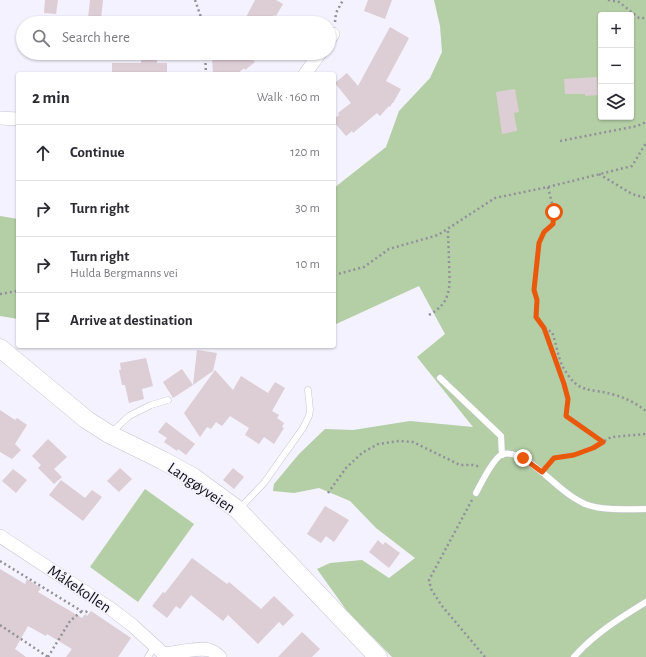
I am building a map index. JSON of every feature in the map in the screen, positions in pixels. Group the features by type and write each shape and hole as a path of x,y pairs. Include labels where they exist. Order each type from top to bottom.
{"main road":[{"name":"Langøyveien","path":"0,348 87,420 109,434 193,477 238,510 378,657"}],"street":[{"path":"306,72 315,60"},
{"path":"0,118 16,119"},
{"name":"Måkekollen","path":"0,536 97,599 132,625 162,652"},
{"path":"162,652 202,649 215,652 220,657"}],"lane":[{"path":"440,378 501,436 502,455"},
{"path":"238,510 264,483 303,428 309,416 310,410 308,390"},
{"path":"109,434 129,416 151,405 168,400"},
{"path":"476,493 489,469 497,458 502,455 510,455 523,458 566,493 586,504 603,507 646,509"},
{"path":"574,657 596,635 646,602"},
{"path":"148,657 162,652"}],"path":[{"path":"194,0 200,16"},
{"path":"335,16 343,0"},
{"path":"608,0 618,2 639,18 646,18"},
{"path":"205,60 206,72"},
{"path":"560,141 637,126 646,122"},
{"path":"336,274 364,267 389,249 438,235 495,198 548,187 632,166 646,144"},
{"path":"598,174 632,194 646,198"},
{"path":"548,187 554,212 553,224 544,232 539,243 534,290 537,300 536,317 544,328 564,384 568,399 566,416 603,442"},
{"path":"429,315 435,312 442,305 448,296 450,285 448,228"},
{"path":"0,294 16,291"},
{"path":"544,328 552,332 563,367 576,385 594,392 615,395 637,404 646,410"},
{"path":"542,472 554,458 574,455 593,448 611,437 646,434"},
{"path":"328,493 346,468 362,453 378,444 399,440 413,442 460,465 473,465 489,469"},
{"path":"476,493 429,580 430,589 442,606 485,657"},
{"path":"0,562 84,612 88,611 97,599"},
{"path":"0,625 48,657 70,621 82,611"}],"green space":[{"path":"434,0 646,0 646,657 392,657 347,611 317,569 330,563 362,560 389,578 415,558 376,528 350,501 319,488 294,493 273,491 274,484 299,454 325,429 353,430 410,421 473,427 417,357 445,334 419,286 336,324 336,186 386,147 399,111 430,78 442,52 440,26"},
{"path":"0,216 16,219 16,319 0,316"},
{"path":"145,489 194,524 138,602 90,567"}],"building":[{"path":"45,0 58,0 56,14 44,13"},
{"path":"90,0 103,0 101,16 88,16"},
{"path":"255,0 276,0 283,4 276,16 247,16"},
{"path":"368,0 392,0 385,19 364,11"},
{"path":"390,27 409,38 386,81 401,89 393,103 380,116 377,113 353,133 352,131 346,136 336,124 336,117 339,115 338,113 351,103 336,84 336,82 347,73 358,86"},
{"path":"141,60 157,60 157,63 167,63 167,72 112,72 112,63 141,63"},
{"path":"212,60 253,60 255,62 245,70 244,68 239,72 213,72"},
{"path":"597,77 598,95 585,96 585,94 565,94 564,79"},
{"path":"515,89 519,112 514,113 517,131 502,134 496,92"},
{"path":"197,350 217,353 213,371 193,385"},
{"path":"146,358 153,386 142,389 144,399 129,403 125,385 122,385 119,370 121,370 120,363"},
{"path":"182,369 193,385 173,398 163,382"},
{"path":"215,370 233,390 241,376 268,393 275,382 285,388 272,411 279,415 277,418 284,423 282,427 284,428 274,444 264,437 259,444 245,435 249,428 230,416 222,426 216,422 211,429 207,427 200,437 184,413"},
{"path":"0,410 15,420 17,418 27,425 15,444 21,450 12,459 0,452"},
{"path":"166,422 195,444 186,455 164,442 167,438 158,432"},
{"path":"48,439 67,457 54,469 62,477 54,484 38,468 41,465 32,456"},
{"path":"120,468 132,479 119,492 107,481"},
{"path":"233,468 244,477 234,489 223,480"},
{"path":"13,469 27,480 16,493 2,481"},
{"path":"61,480 85,498 92,490 102,497 83,521 49,495"},
{"path":"325,506 349,520 334,542 326,536 321,543 307,534"},
{"path":"378,540 383,545 385,542 400,553 389,568 369,552"},
{"path":"192,558 227,584 229,582 261,609 274,596 294,615 283,626 279,622 258,644 228,615 223,621 191,595 180,609 176,606 167,618 152,606 163,592 165,593"},
{"path":"0,569 25,584 27,579 41,588 38,592 82,618 85,614 87,616 91,611 131,638 118,657 66,657 72,649 47,634 46,636 28,626 15,649 26,657 0,657"},
{"path":"302,632 320,649 312,657 278,657"}],"route":[{"path":"523,458 542,472 554,458 574,455 593,448 603,442 566,416 568,399 564,384 544,328 536,317 537,300 534,290 539,243 544,232 553,224 554,212"}]}
